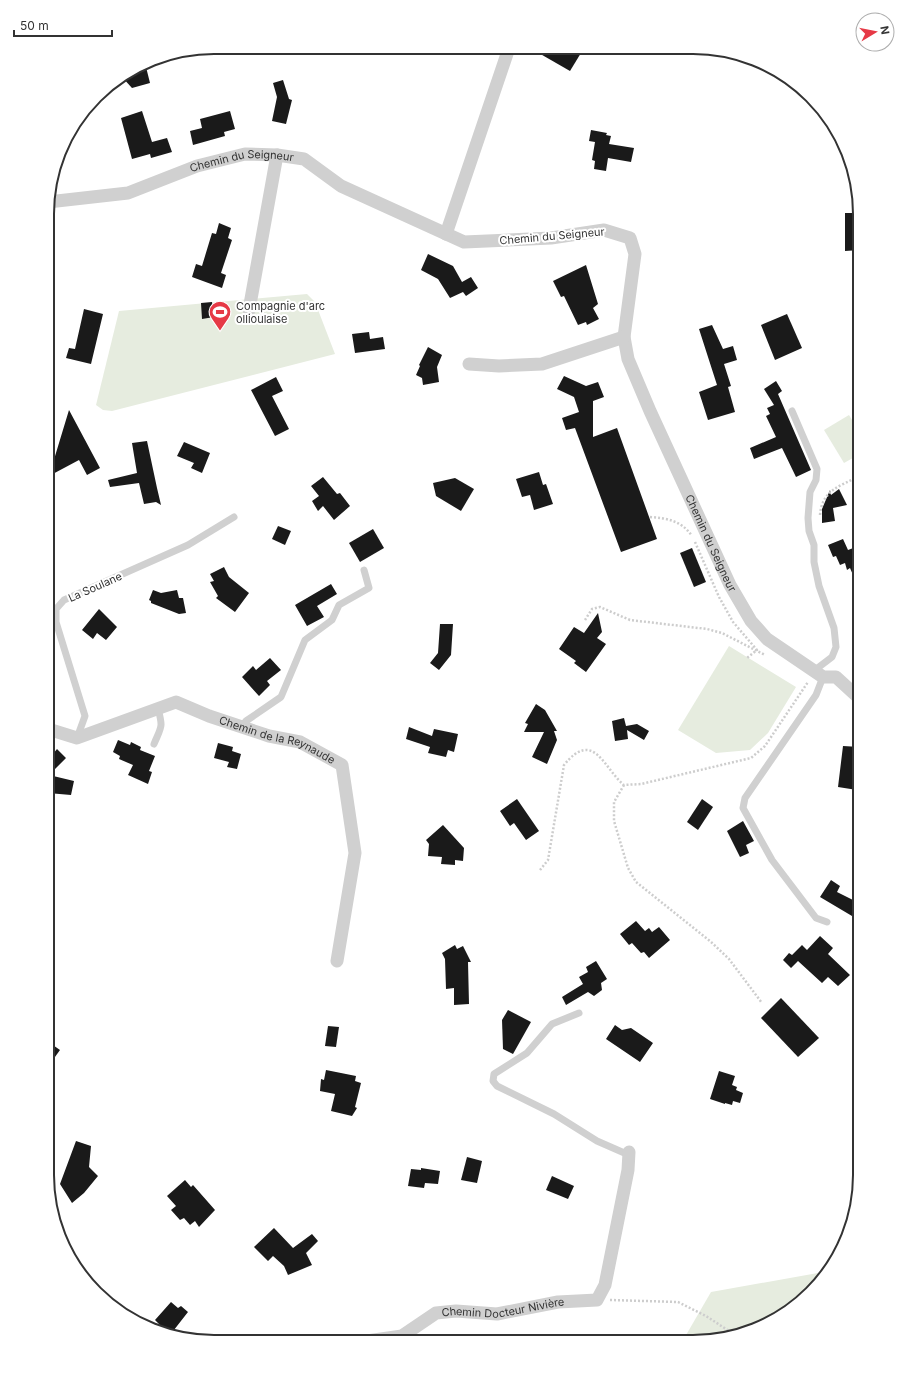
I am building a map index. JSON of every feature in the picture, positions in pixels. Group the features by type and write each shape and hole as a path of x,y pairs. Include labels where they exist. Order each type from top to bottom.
{"street":[{"path":"446,234 507,54"},
{"name":"Chemin du Seigneur","path":"54,201 128,193 197,166 245,154 277,155 304,159 341,186 464,242 551,238 604,230 630,238 635,254 624,337 628,359 650,411 730,585 751,621 767,639 819,673 836,677 853,693"},
{"path":"249,310 277,155"},
{"path":"469,364 498,366 542,364 624,337"},
{"name":"Chemin de la Reynaude","path":"77,738 176,702 209,716 269,736 300,742 342,765 355,853 337,961"},
{"path":"54,731 77,738"},
{"path":"597,1300 605,1285 628,1170 628,1154"},
{"name":"Chemin Docteur Nivière","path":"404,1335 436,1314 456,1311 497,1314 558,1302 597,1300"}],"lane":[{"path":"792,411 817,469 816,480 810,492 808,518 809,531 814,544 814,562 819,586 834,628 836,647 832,657 819,673 816,695 745,798 743,808 772,860 816,918 827,922"},
{"name":"La Soulane","path":"77,738 85,716 56,622 56,609 64,600 188,545 234,517"},
{"path":"242,727 246,720 281,697 306,640 332,620 339,605 369,588 364,570"},
{"path":"154,744 162,725 158,708"},
{"path":"579,1014 552,1024 534,1047 494,1074 492,1080 497,1086 554,1114 597,1141 628,1154"}],"path":[{"path":"819,522 822,504 828,493 853,480"},
{"path":"650,517 663,518 679,522 691,534 718,598 733,622 757,650"},
{"path":"585,620 592,610 600,607 630,620 707,629 722,633 757,650"},
{"path":"748,658 757,650"},
{"path":"540,870 548,860 564,766 572,755 587,751 597,753 605,761 615,779 624,785 641,784 752,758 765,746 819,673"},
{"path":"624,785 614,802 614,821 628,868 636,882 710,941 729,959 762,1003"},
{"path":"597,1300 678,1302 706,1316 730,1331"}],"shaded area":[{"name":"Compagnie d'arc ollioulaise","path":"307,294 315,302 335,354 112,411 103,410 96,405 119,311"},
{"path":"849,415 853,422 853,458 844,463 824,430"},
{"path":"729,646 796,687 768,733 750,750 716,753 678,730"},
{"path":"819,1273 799,1295 764,1319 735,1330 714,1334 686,1335 711,1292"}],"building":[{"path":"540,54 580,54 570,71"},
{"path":"146,69 150,83 132,88 125,81"},
{"path":"283,80 289,99 292,100 286,124 272,121 277,97 273,83"},
{"path":"142,111 152,142 167,138 172,152 151,158 150,154 132,159 121,118"},
{"path":"230,111 235,129 224,132 225,136 193,145 190,131 202,128 200,119"},
{"path":"591,130 607,133 606,135 611,136 609,144 634,148 631,162 608,158 606,171 594,169 595,161 592,160 595,142 589,141"},
{"path":"845,213 853,213 853,250 845,251"},
{"path":"219,223 231,228 228,238 232,240 221,273 226,275 222,288 192,277 196,264 202,266 212,233 216,234"},
{"path":"428,254 453,266 462,282 471,277 478,288 466,296 463,292 450,298 438,279 421,270"},
{"path":"586,265 598,304 593,308 599,319 587,325 586,322 578,325 564,296 561,297 553,281"},
{"path":"212,302 214,317 202,319 201,303"},
{"path":"84,309 103,314 91,364 66,358 69,348 75,349"},
{"path":"787,314 802,348 775,360 761,325"},
{"path":"712,325 723,349 733,346 737,360 724,364 731,386 728,387 735,412 708,420 699,392 717,385 699,329"},
{"path":"369,332 370,339 383,337 385,349 355,353 352,334"},
{"path":"428,347 442,355 437,367 439,382 423,385 422,378 416,375"},
{"path":"564,376 586,386 598,382 604,397 593,401 593,437 617,428 657,539 621,552 575,428 566,430 562,418 579,412 574,397 557,389"},
{"path":"276,377 283,391 272,396 289,429 275,436 251,390"},
{"path":"776,381 782,391 778,394 811,470 796,477 782,448 754,459 750,448 776,437 766,416 770,414 767,408 774,405 764,389"},
{"path":"69,410 100,468 87,475 79,460 54,473 54,460"},
{"path":"147,441 161,505 156,502 144,504 139,483 110,487 108,480 137,473 132,443"},
{"path":"184,442 210,453 202,473 191,468 194,463 177,456"},
{"path":"539,472 543,485 546,484 553,504 534,510 530,495 522,497 516,479"},
{"path":"323,477 337,494 340,493 350,506 334,520 323,506 318,511 312,501 319,496 311,486"},
{"path":"455,478 474,489 461,511 436,496 433,483"},
{"path":"839,489 847,505 833,508 835,521 822,523 822,509 830,490 831,495"},
{"path":"278,526 291,531 285,545 272,539"},
{"path":"373,529 384,548 360,562 349,543"},
{"path":"843,539 848,550 853,548 853,575 850,568 847,570 845,563 840,565 836,556 833,557 828,545"},
{"path":"692,548 706,582 694,587 680,553"},
{"path":"224,567 229,577 249,593 235,612 216,598 218,596 210,582 214,581 210,574"},
{"path":"331,584 337,594 317,606 324,617 307,626 295,605"},
{"path":"153,590 161,593 177,590 179,598 183,598 186,613 179,614 151,603 149,600"},
{"path":"99,609 117,627 106,640 97,633 93,639 82,630"},
{"path":"598,613 602,632 597,638 606,644 586,672 574,663 576,661 559,649 574,627 584,633"},
{"path":"440,624 453,624 451,655 439,670 430,663 438,653"},
{"path":"270,658 281,670 267,681 270,685 259,696 242,677 253,666 256,670"},
{"path":"536,704 545,710 557,731 554,731 557,740 547,764 532,757 544,732 524,732 528,724 525,723"},
{"path":"624,718 626,726 637,724 649,731 644,740 627,730 628,739 615,741 612,721"},
{"path":"409,727 432,736 434,729 458,734 454,752 448,750 446,757 428,753 430,747 406,739"},
{"path":"118,740 130,745 131,742 141,747 140,750 155,756 149,771 152,772 148,784 128,775 133,765 119,759 120,756 113,752"},
{"path":"218,743 233,747 232,751 241,754 237,769 227,767 229,762 214,758"},
{"path":"843,746 853,747 853,789 838,787"},
{"path":"57,749 66,758 54,770 54,753"},
{"path":"54,776 74,781 71,795 54,794"},
{"path":"517,799 539,831 526,840 514,823 510,826 500,811"},
{"path":"702,799 713,807 698,830 687,822"},
{"path":"743,821 754,841 746,845 749,853 740,857 727,831"},
{"path":"443,825 464,848 463,861 455,860 455,865 441,864 442,857 428,856 429,844 426,840"},
{"path":"831,880 840,886 837,892 853,900 852,916 820,897"},
{"path":"636,921 645,931 649,928 652,932 659,927 670,940 649,958 644,952 641,953 632,943 629,945 620,934"},
{"path":"820,936 833,948 828,954 850,975 838,986 828,977 822,983 798,961 791,968 783,960 789,953 792,955 802,945 807,950"},
{"path":"455,945 457,949 463,946 471,962 468,962 469,1004 454,1005 454,988 446,989 445,959 442,953"},
{"path":"596,961 607,979 601,983 602,990 594,996 588,992 566,1005 562,997 583,984 579,977 588,972 586,967"},
{"path":"781,998 819,1038 798,1057 761,1018"},
{"path":"508,1010 531,1022 513,1054 503,1049 502,1020"},
{"path":"615,1025 622,1030 631,1028 653,1043 640,1062 606,1039"},
{"path":"328,1026 339,1027 336,1047 325,1046"},
{"path":"54,1046 60,1050 54,1058"},
{"path":"326,1070 356,1076 355,1081 361,1083 355,1107 357,1108 352,1116 331,1111 335,1094 320,1091 321,1079 324,1080"},
{"path":"719,1071 735,1076 732,1085 737,1087 736,1090 743,1093 740,1103 733,1101 732,1105 710,1099"},
{"path":"76,1141 91,1146 89,1167 98,1176 84,1193 72,1203 60,1184"},
{"path":"467,1157 482,1161 477,1183 461,1180"},
{"path":"421,1168 440,1171 438,1184 425,1183 424,1188 408,1186 411,1169 421,1170"},
{"path":"552,1176 574,1186 568,1199 546,1190"},
{"path":"185,1180 191,1187 193,1185 215,1210 199,1227 195,1221 190,1225 184,1218 180,1220 171,1210 176,1206 167,1196"},
{"path":"274,1228 293,1248 312,1234 318,1241 306,1253 312,1265 288,1275 284,1266 273,1256 268,1261 254,1247"},
{"path":"171,1302 178,1308 181,1306 188,1312 174,1330 162,1327 155,1320"}],"place":[{"name":"Compagnie d'arc ollioulaise","path":"220,332"}]}
